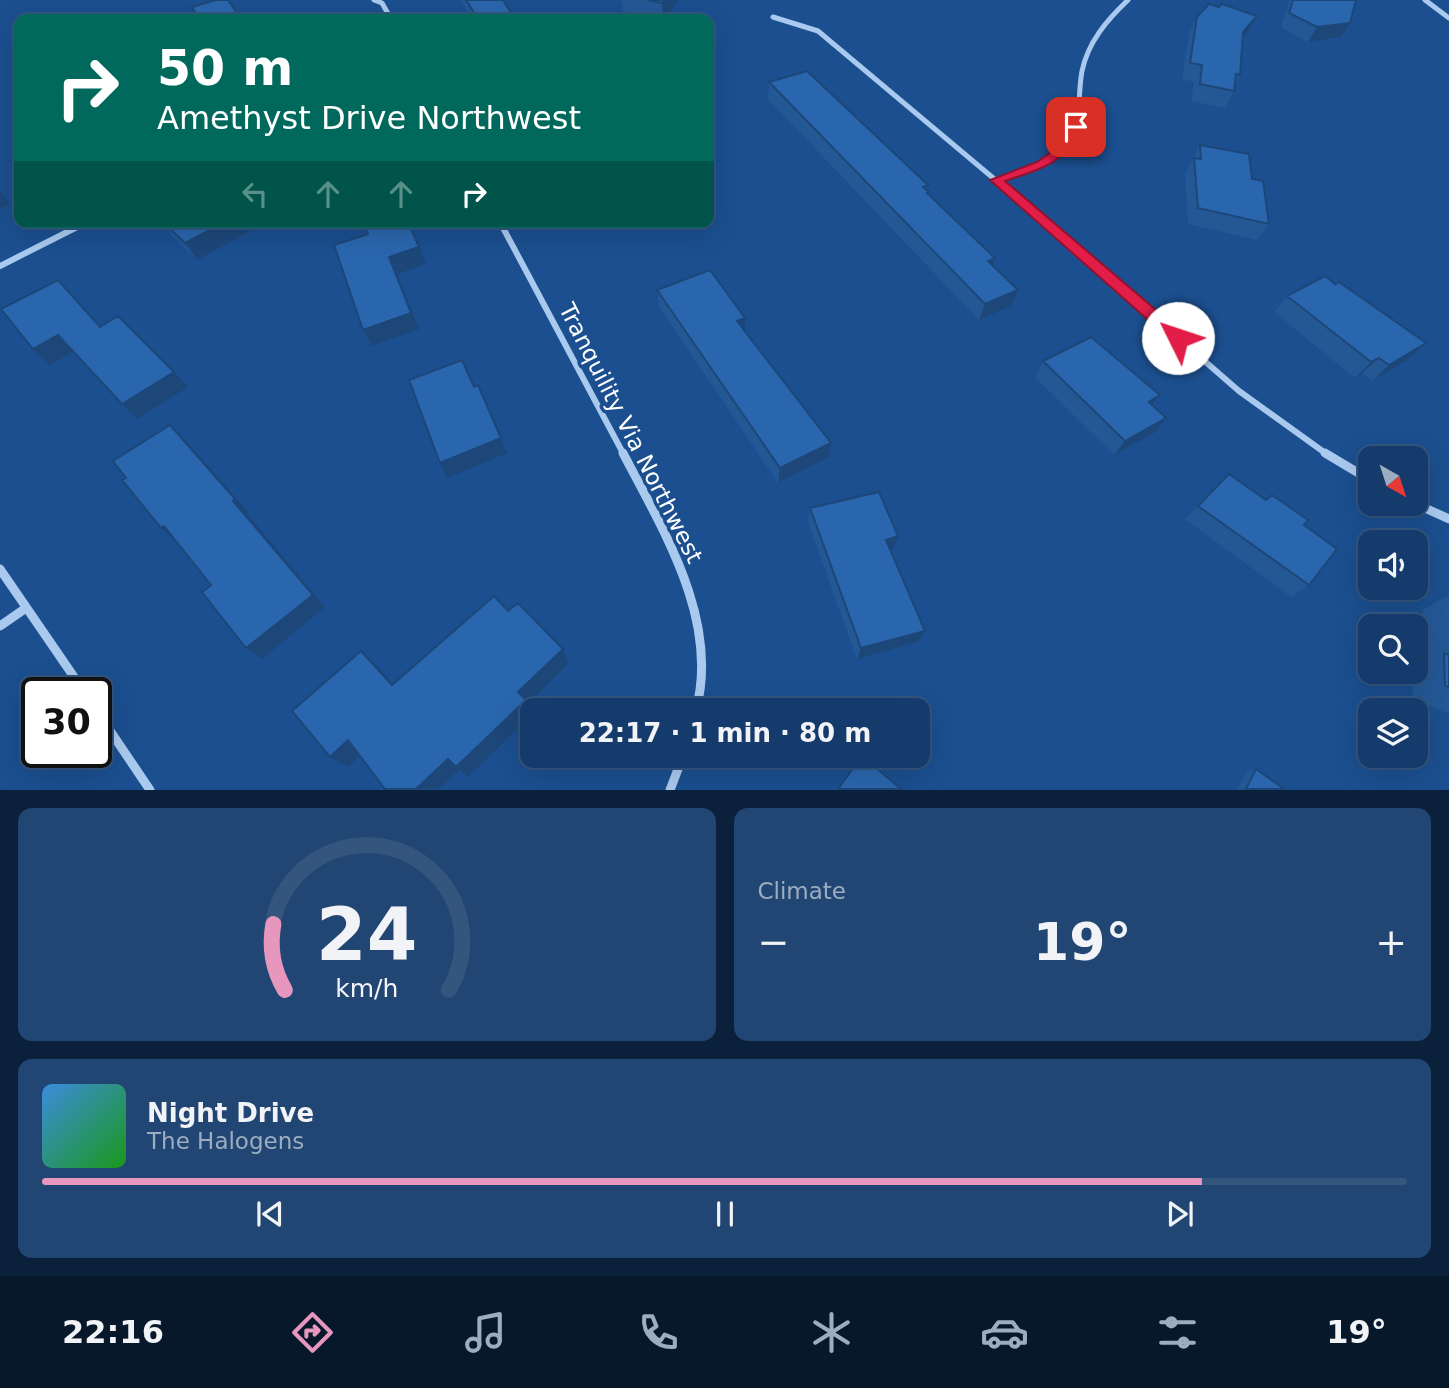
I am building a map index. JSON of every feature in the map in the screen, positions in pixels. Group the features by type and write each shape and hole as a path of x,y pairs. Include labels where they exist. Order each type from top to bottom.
{"street":[{"path":"374,0 382,3 388,14"},
{"path":"996,180 1041,164 1065,149 1076,127 1082,71 1092,43 1108,18 1128,0"},
{"path":"1425,0 1449,18"},
{"path":"773,17 818,32 996,180 1239,391 1309,444 1358,474"},
{"path":"0,266 75,228"},
{"name":"Tranquility Via Northwest","path":"503,228 678,558 700,638 699,698"},
{"path":"1428,509 1449,519"},
{"path":"0,569 74,677"},
{"path":"0,626 26,608"},
{"path":"112,733 150,789"},
{"path":"670,789 678,768"}],"building":[{"path":"216,0 228,0 238,14 196,14 192,7"},
{"path":"466,0 503,0 512,14 475,14"},
{"path":"1293,0 1356,0 1350,23 1317,27 1289,13"},
{"path":"1209,4 1219,7 1222,4 1257,16 1243,32 1240,75 1236,74 1234,91 1200,84 1202,65 1190,63 1197,17"},
{"path":"807,71 928,185 923,187 929,192 927,193 995,258 988,261 1018,290 985,304 769,82"},
{"path":"1200,145 1249,154 1252,179 1263,181 1269,224 1198,208 1194,158 1201,159"},
{"path":"169,228 214,228 185,243"},
{"path":"366,228 411,228 419,247 389,257 411,313 363,330 334,245 368,234"},
{"path":"710,270 745,318 737,321 831,443 780,468 657,290"},
{"path":"1325,276 1335,284 1339,282 1426,343 1389,365 1379,358 1371,362 1287,296"},
{"path":"58,280 100,327 118,316 174,372 122,404 58,335 33,349 1,309"},
{"path":"1091,337 1160,395 1149,402 1166,418 1125,441 1043,361"},
{"path":"462,360 474,387 478,385 501,438 440,463 409,380"},
{"path":"170,425 235,499 233,501 313,595 246,648 202,592 211,585 164,526 161,528 122,480 126,478 113,461"},
{"path":"1229,474 1266,500 1272,495 1308,520 1304,525 1337,549 1309,585 1198,506"},
{"path":"879,492 898,536 886,540 925,631 861,648 810,508"},
{"path":"494,596 508,611 518,603 563,649 518,692 524,698 520,698 520,706 456,767 448,759 416,789 385,789 348,740 330,757 292,711 361,651 392,685"},
{"path":"1444,653 1449,655 1449,687 1445,686"},
{"path":"853,768 876,768 901,789 838,789"},
{"path":"1256,769 1284,789 1246,789"}],"route":[{"path":"1076,127 1065,149 1041,164 996,180 1178,338"}]}
